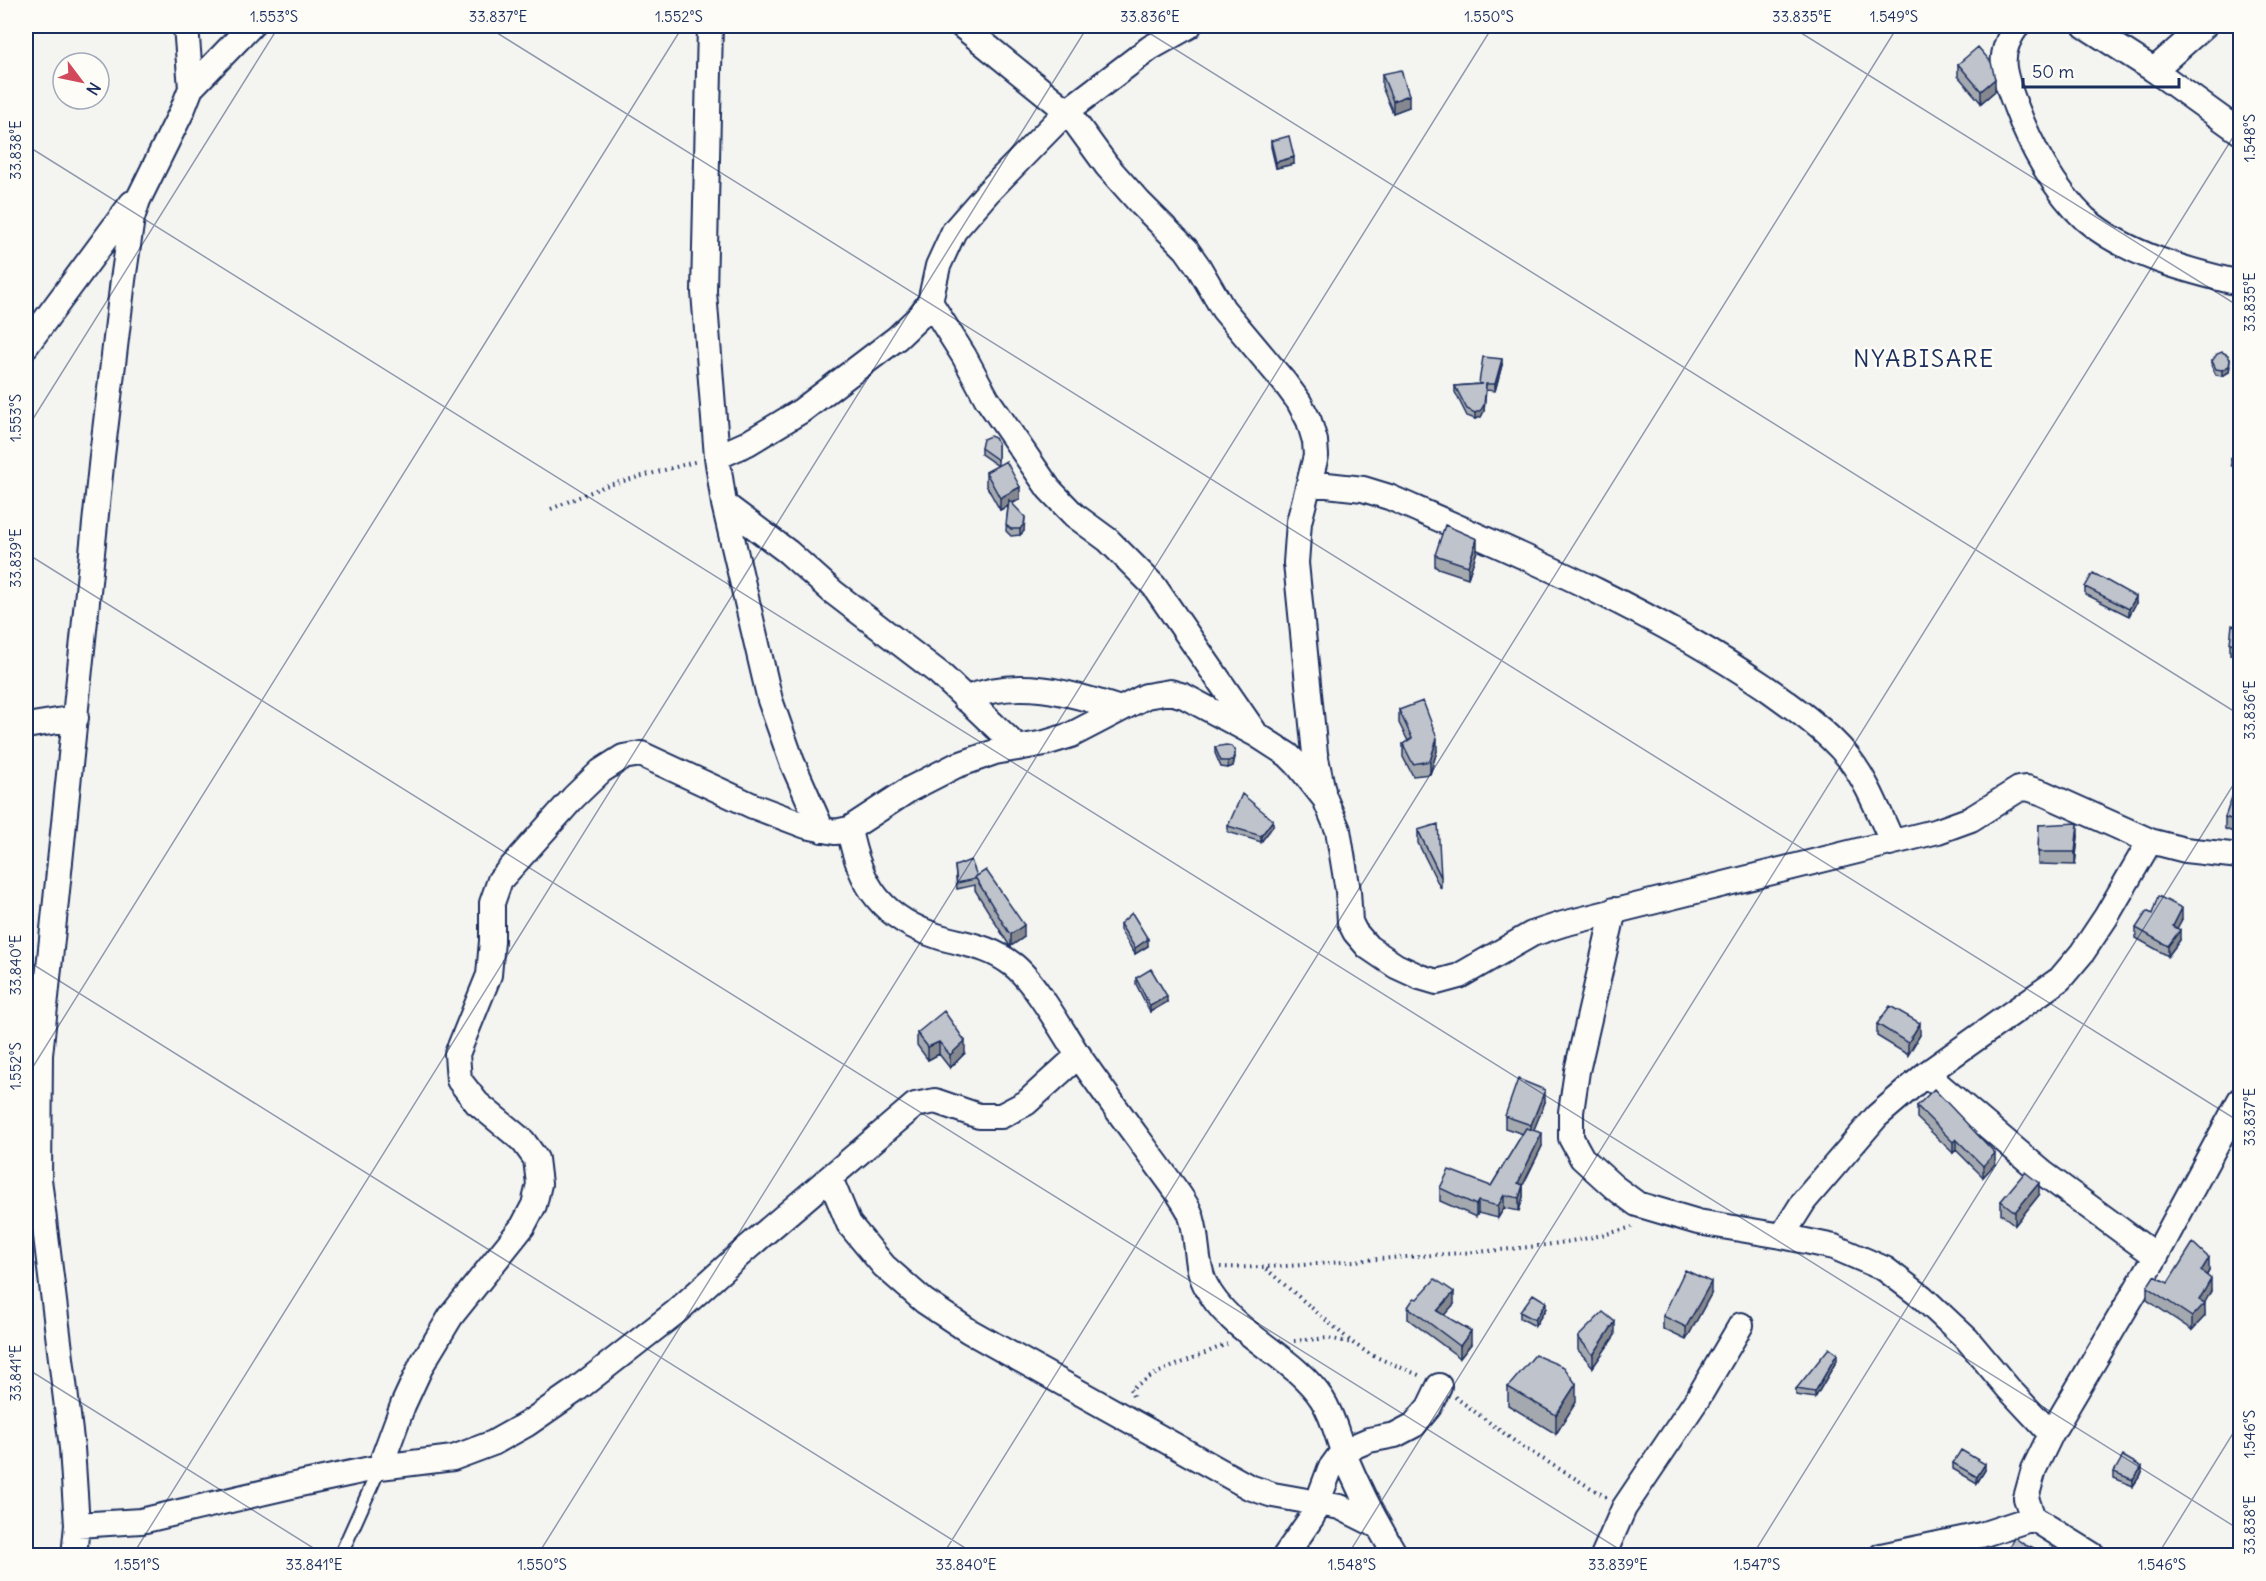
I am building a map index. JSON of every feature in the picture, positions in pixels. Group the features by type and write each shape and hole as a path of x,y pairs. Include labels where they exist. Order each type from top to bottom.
{"street":[{"path":"186,26 191,88"},
{"path":"74,1556 77,1525 72,1448 39,1179 33,1054 76,718 102,456 132,218 143,189 191,88 251,26"},
{"path":"710,26 704,292 717,457 724,504 770,700 792,762 822,830"},
{"path":"963,26 1067,111 1107,166 1186,249 1236,327 1299,402 1309,421 1316,456 1299,522 1296,563 1315,754 1324,799"},
{"path":"717,457 748,443 801,411 897,338 918,318 930,302 938,266 954,231 988,192 1067,111 1150,48 1189,26"},
{"path":"2017,26 2004,50 2005,77 2025,131 2050,177 2085,218 2120,242 2166,262 2236,287"},
{"path":"2085,26 2154,70 2241,132"},
{"path":"2154,70 2204,26"},
{"path":"26,346 143,189"},
{"path":"930,302 964,356 987,399 1049,489 1074,515 1108,540 1154,586 1257,735"},
{"path":"1308,483 1364,489 1389,497 1617,601 1733,666 1825,734 1848,758 1874,802 1892,841"},
{"path":"724,504 788,552 833,592 940,674 1018,748"},
{"path":"965,699 993,688 1032,688 1083,696 1120,709"},
{"path":"380,1467 403,1405 422,1364 451,1316 523,1226 534,1205 539,1184 536,1159 523,1141 477,1103 459,1080 457,1054 489,975 492,903 500,880 574,797 601,771 623,757 641,754 753,806 806,826 835,832 849,829 909,789 955,766 996,752 1045,743 1071,735 1146,696 1170,693 1198,702 1257,735 1288,755 1298,765 1324,799 1334,819 1341,843 1352,927 1368,947 1396,966 1437,982 1459,976 1532,934 1614,910 1692,893 1938,831 1971,819 2012,792 2027,788 2061,800 2150,841 2185,850 2241,856"},
{"path":"26,726 76,718"},
{"path":"849,829 854,856 872,893 896,916 940,937 985,947 1014,964 1029,981 1190,1213 1198,1266 1206,1286 1222,1307 1255,1340 1307,1380 1322,1399 1378,1526 1396,1556"},
{"path":"1782,1236 1804,1201 1877,1116 1926,1074 2060,979 2082,953 2100,926 2150,841"},
{"path":"1614,910 1577,1071 1570,1112 1571,1138 1582,1158 1637,1204 1670,1215 1718,1226 1834,1247 1885,1269 1922,1297 1967,1339 2051,1434"},
{"path":"77,1525 141,1521 380,1467 453,1458 493,1443 527,1424 576,1390 676,1312 915,1105 934,1101 979,1116 1001,1116 1026,1103 1079,1055"},
{"path":"1926,1074 2043,1173 2156,1256"},
{"path":"2094,1556 2033,1518 2026,1498 2034,1469 2051,1434 2156,1256 2241,1100"},
{"path":"830,1178 849,1224 884,1266 924,1301 969,1331 1249,1487 1273,1495 1340,1507 1378,1526"},
{"path":"1603,1556 1624,1508 1698,1398 1742,1325"},
{"path":"1285,1556 1312,1517 1330,1469 1343,1451 1369,1440 1395,1435 1414,1425 1429,1407 1439,1386"},
{"path":"1881,1556 1981,1534 2033,1518"}],"lane":[{"path":"340,1556 380,1467"}],"path":[{"path":"551,509 605,486 670,467 717,457"},
{"path":"1198,1266 1265,1268 1508,1248 1576,1240 1611,1233 1670,1215"},
{"path":"1290,1342 1328,1338 1353,1343"},
{"path":"1146,1430 1130,1389 1157,1373 1210,1349 1244,1340 1255,1340"}],"building":[{"path":"1978,47 1991,62 1995,79 1981,91 1958,64"},
{"path":"1401,70 1409,95 1393,101 1382,74"},
{"path":"1289,136 1294,157 1276,162 1271,141"},
{"path":"2222,352 2228,355 2229,366 2222,370 2216,369 2212,361 2217,354"},
{"path":"1483,357 1502,359 1495,384 1486,384 1484,405 1475,413 1467,409 1455,386 1483,384 1479,383"},
{"path":"990,436 998,443 998,460 981,448 983,439"},
{"path":"2238,449 2241,449 2241,465 2231,459"},
{"path":"1006,461 1020,487 1000,498 986,472"},
{"path":"1009,500 1025,517 1020,529 1011,529 1006,525"},
{"path":"1445,525 1477,539 1468,566 1435,555"},
{"path":"2093,573 2136,597 2129,609 2085,587"},
{"path":"2232,625 2241,627 2241,645 2230,643"},
{"path":"1423,701 1437,738 1430,761 1413,764 1403,744 1412,738 1399,710"},
{"path":"1231,746 1235,751 1233,760 1221,761 1215,747"},
{"path":"2235,789 2241,791 2241,823 2225,817"},
{"path":"1242,794 1273,820 1261,836 1228,826"},
{"path":"2078,823 2075,852 2038,852 2039,825"},
{"path":"1438,824 1441,877 1418,830"},
{"path":"971,860 977,876 975,879 957,883 955,866"},
{"path":"986,870 1024,925 1011,934 975,877"},
{"path":"2158,896 2182,908 2173,926 2180,930 2168,946 2136,928 2147,911 2152,914"},
{"path":"1132,913 1148,939 1135,948 1120,924"},
{"path":"1151,969 1167,996 1150,1006 1136,978"},
{"path":"1890,1006 1920,1023 1908,1043 1877,1024"},
{"path":"944,1011 965,1041 950,1055 939,1042 928,1047 917,1033"},
{"path":"1518,1079 1545,1090 1531,1125 1505,1116"},
{"path":"1934,1089 1995,1153 1983,1166 1956,1139 1953,1142 1917,1106"},
{"path":"1526,1128 1542,1133 1518,1183 1523,1185 1519,1198 1504,1195 1498,1206 1478,1201 1476,1205 1440,1188 1449,1170 1491,1186"},
{"path":"2025,1172 2039,1183 2015,1212 2001,1201"},
{"path":"2193,1243 2209,1258 2201,1271 2211,1279 2199,1300 2205,1303 2192,1317 2147,1287 2154,1276 2168,1283"},
{"path":"1685,1270 1711,1282 1686,1327 1663,1316"},
{"path":"1435,1279 1454,1292 1437,1311 1471,1331 1460,1346 1408,1307 1414,1298 1417,1299"},
{"path":"1533,1294 1546,1302 1535,1320 1520,1312"},
{"path":"1603,1312 1615,1322 1593,1355 1578,1337"},
{"path":"1829,1348 1837,1354 1815,1392 1796,1389"},
{"path":"1535,1355 1564,1367 1576,1384 1556,1415 1508,1387"},
{"path":"1961,1450 1985,1464 1977,1477 1953,1463"},
{"path":"2123,1456 2142,1467 2133,1480 2114,1472"},
{"path":"2014,1537 2043,1553 2042,1556 2005,1556"},
{"path":"1991,1546 2004,1556 1983,1556"}],"district":[{"name":"NYABISARE","path":"1924,359"}]}
